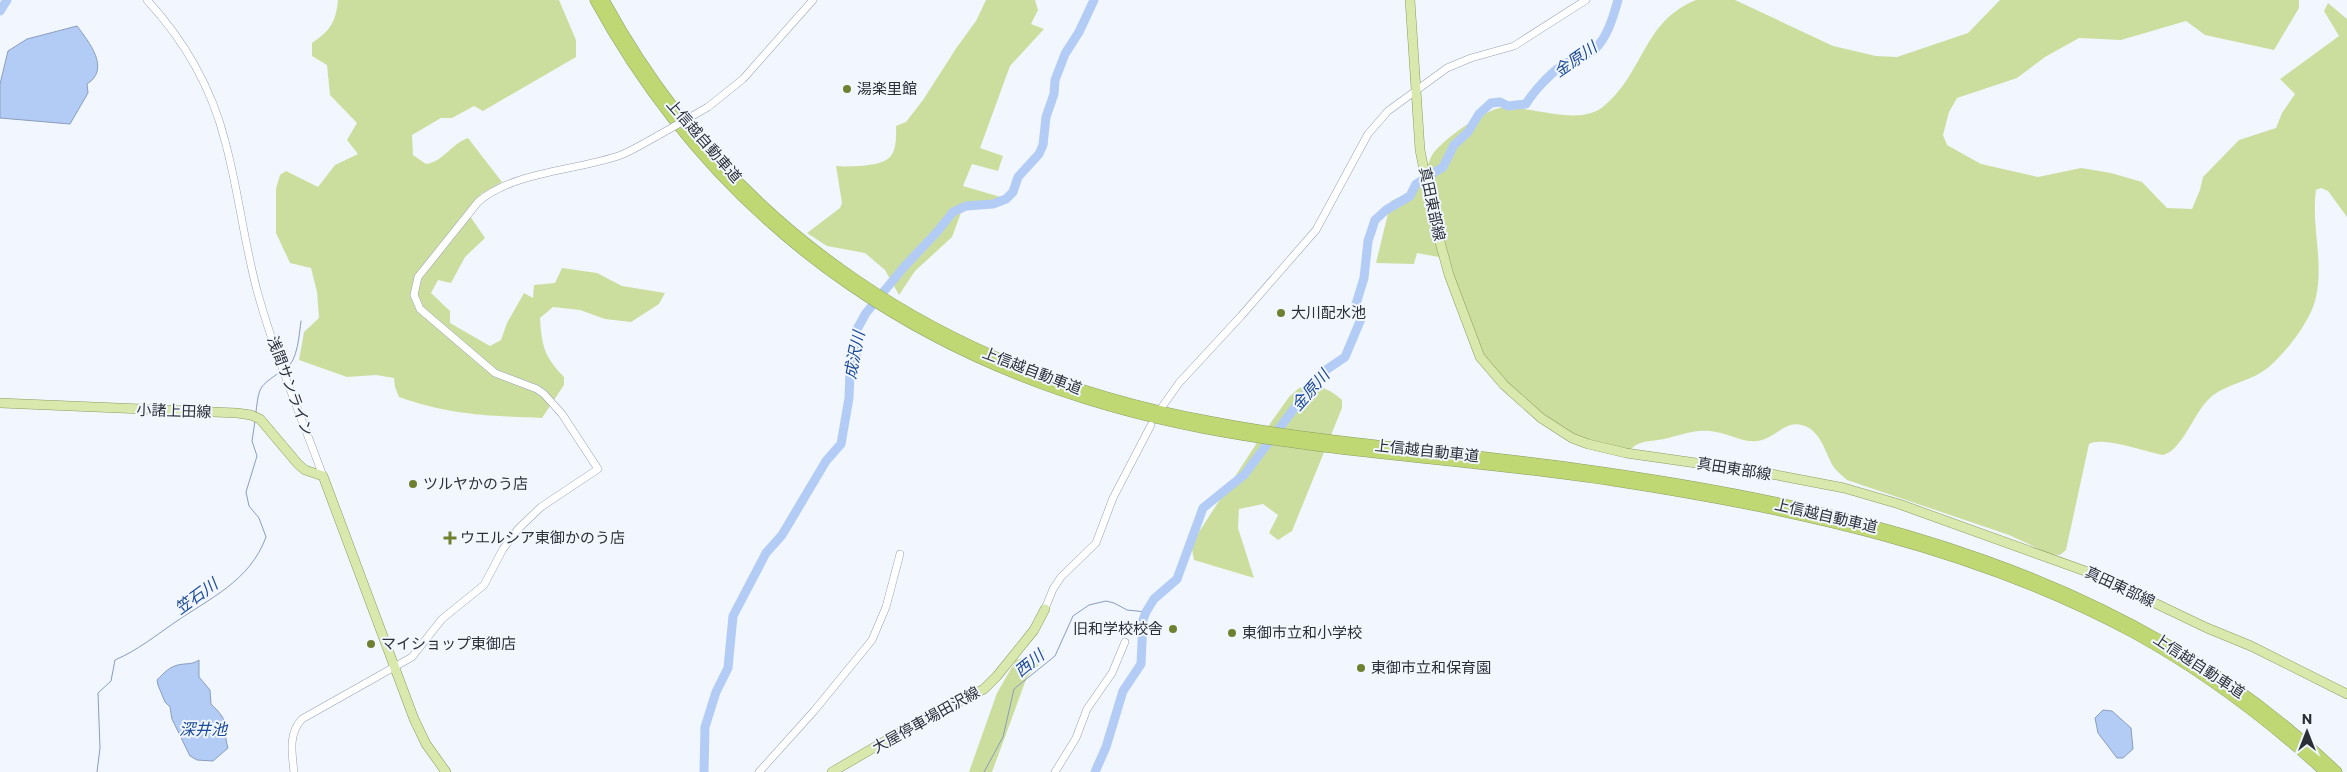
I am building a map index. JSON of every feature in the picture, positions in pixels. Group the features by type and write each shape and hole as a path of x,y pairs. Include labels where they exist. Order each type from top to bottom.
{"highway":[{"name":"上信越自動車道","path":"595,0 621,44 678,126 720,174 795,244 900,314 985,354 1052,380 1144,408 1259,434 1650,487 1808,518 1957,559 2021,581 2081,606 2164,651 2248,707 2325,772"},
{"name":"上信越自動車道","path":"604,0 663,93 726,168 800,238 871,296"},
{"name":"上信越自動車道","path":"1289,439 1544,464 1653,480 1826,515 1959,551 2061,589 2112,613 2168,644 2253,701 2307,744 2337,772"}],"main road":[{"name":"真田東部線","path":"1410,0 1420,150 1434,220 1449,274 1475,346 1488,368 1504,386 1541,418 1561,431 1588,444 1626,453 1766,473 1844,488 1899,504 2096,575 2208,628 2251,646 2347,694"},
{"name":"小諸上田線","path":"0,403 251,415 263,422 300,466 323,476"},
{"name":"浅間サンライン","path":"323,476 422,736 446,772"},
{"name":"大屋停車場田沢線","path":"832,772 912,726 984,689 997,676 1034,630 1045,609"}],"street":[{"name":"浅間サンライン","path":"147,0 175,35 193,63 218,118 233,174 259,297 323,476"},
{"path":"294,772 293,733 295,727 302,719 412,657 442,619 484,585 503,549 518,529 554,497 598,469 562,414 544,394 537,389 495,373 420,309 414,296 418,277 478,202 488,193 508,184 621,155 708,107 744,79 813,0"},
{"path":"1162,407 1179,382 1241,316 1316,230 1362,145 1377,122 1388,111 1447,68 1522,42 1586,0"},
{"path":"1045,609 1053,589 1061,576 1096,543 1114,498 1151,426"},
{"path":"759,772 814,711 872,640 886,607 900,554"},
{"path":"1055,772 1076,738 1087,709 1112,673 1125,642"}],"green space":[{"path":"338,0 559,0 576,40 576,57 483,111 474,106 452,118 441,118 412,135 413,155 426,164 437,160 468,138 502,182 481,194 470,216 485,238 465,257 451,283 438,280 431,293 450,311 450,323 490,346 501,340 507,323 524,293 533,298 534,285 555,283 562,268 597,273 622,286 665,293 659,304 631,322 605,319 580,310 553,307 540,318 545,351 564,377 564,385 542,418 470,414 435,408 399,397 394,378 376,375 347,377 299,360 304,332 319,318 317,292 311,268 290,263 276,233 276,189 280,175 286,171 318,187 335,165 358,154 347,140 357,123 330,95 327,65 312,56 312,43 328,30 336,14"},
{"path":"986,0 1035,0 1038,10 1031,24 1044,29 1010,66 980,148 1003,156 998,171 972,164 963,186 1004,198 995,202 969,207 961,213 952,237 915,271 899,295 885,270 865,253 827,246 807,233 840,208 842,203 836,166 870,165 890,157 895,145 896,126 906,122 923,100 976,21"},
{"path":"1696,0 1735,0 1833,46 1876,56 1897,57 1968,33 2000,0 2299,0 2299,8 2274,50 2205,35 2186,21 2121,40 2079,38 2045,57 2017,78 1957,98 1949,112 1943,135 1947,145 1981,164 2038,177 2081,168 2111,173 2142,182 2167,208 2192,209 2203,177 2239,140 2276,128 2282,113 2295,94 2280,79 2339,36 2324,11 2328,3 2347,19 2347,217 2328,191 2321,188 2316,190 2315,217 2319,270 2316,297 2310,315 2284,352 2270,366 2255,376 2224,389 2210,398 2204,404 2182,439 2170,452 2163,455 2114,443 2095,442 2089,444 2066,550 2060,555 2050,554 2009,535 1847,480 1833,466 1813,431 1801,425 1794,424 1788,426 1757,441 1747,441 1716,432 1696,431 1661,440 1644,442 1626,453 1561,431 1488,368 1444,258 1417,253 1414,264 1376,263 1391,201 1418,186 1432,155 1437,149 1463,127 1484,114 1500,108 1512,108 1554,114 1581,115 1594,112 1604,106 1628,78 1654,34 1665,21 1678,9"},
{"path":"1311,385 1324,388 1335,394 1342,400 1342,408 1292,531 1278,540 1269,533 1278,515 1263,504 1239,509 1238,528 1254,578 1194,560 1192,549 1195,538 1262,435 1289,397 1299,388"},
{"path":"1044,650 1039,665 1027,677 992,772 969,772 997,693 1016,660"}],"water":[{"path":"77,26 92,47 98,63 94,78 87,84 88,93 70,124 0,118 0,84 8,51 27,39"},
{"name":"深井池","path":"199,660 199,677 210,690 211,704 222,716 225,725 228,748 213,761 197,760 190,756 172,719 170,707 165,702 157,680 172,667 194,663"},
{"path":"2103,710 2112,711 2131,728 2133,749 2123,758 2117,758 2098,733 2095,718"}],"waterway":[{"path":"0,11 7,0"},
{"name":"成沢川","path":"704,772 705,727 716,692 728,668 733,616 766,553 782,535 826,461 841,444 849,398 850,372 856,356 856,331 866,313 953,212 966,206 993,204 1006,199 1013,192 1018,177 1039,154 1043,145 1046,117 1054,94 1055,80 1065,54 1079,32 1094,0"},
{"name":"金原川","path":"1095,772 1106,747 1123,691 1141,664 1143,620 1146,612 1154,599 1177,579 1203,508 1244,475 1320,374 1345,357 1361,319 1356,304 1364,278 1368,241 1375,220 1386,210 1410,196 1416,184 1443,167 1454,145 1468,132 1479,114 1491,103 1500,102 1508,106 1526,104 1537,89 1556,70 1595,49 1607,32 1618,0"},
{"name":"笠石川","path":"286,369 295,354 301,321"},
{"name":"笠石川","path":"256,412 261,388 280,372"},
{"name":"笠石川","path":"97,772 100,748 98,693 111,681 115,660 139,647 228,587 250,565 266,537 259,518 249,506 246,492 257,456 252,441 255,421"},
{"name":"西川","path":"984,772 1003,737 1014,689 1055,656 1073,616 1089,605 1106,601 1127,610 1146,612"}],"place":[{"name":"湯楽里館","path":"847,89"},
{"name":"大川配水池","path":"1281,313"},
{"name":"ツルヤかのう店","path":"413,484"},
{"name":"ウエルシア東御かのう店","path":"450,538"},
{"name":"旧和学校校舎","path":"1173,629"},
{"name":"東御市立和小学校","path":"1232,633"},
{"name":"マイショップ東御店","path":"371,644"},
{"name":"東御市立和保育園","path":"1361,668"}]}
